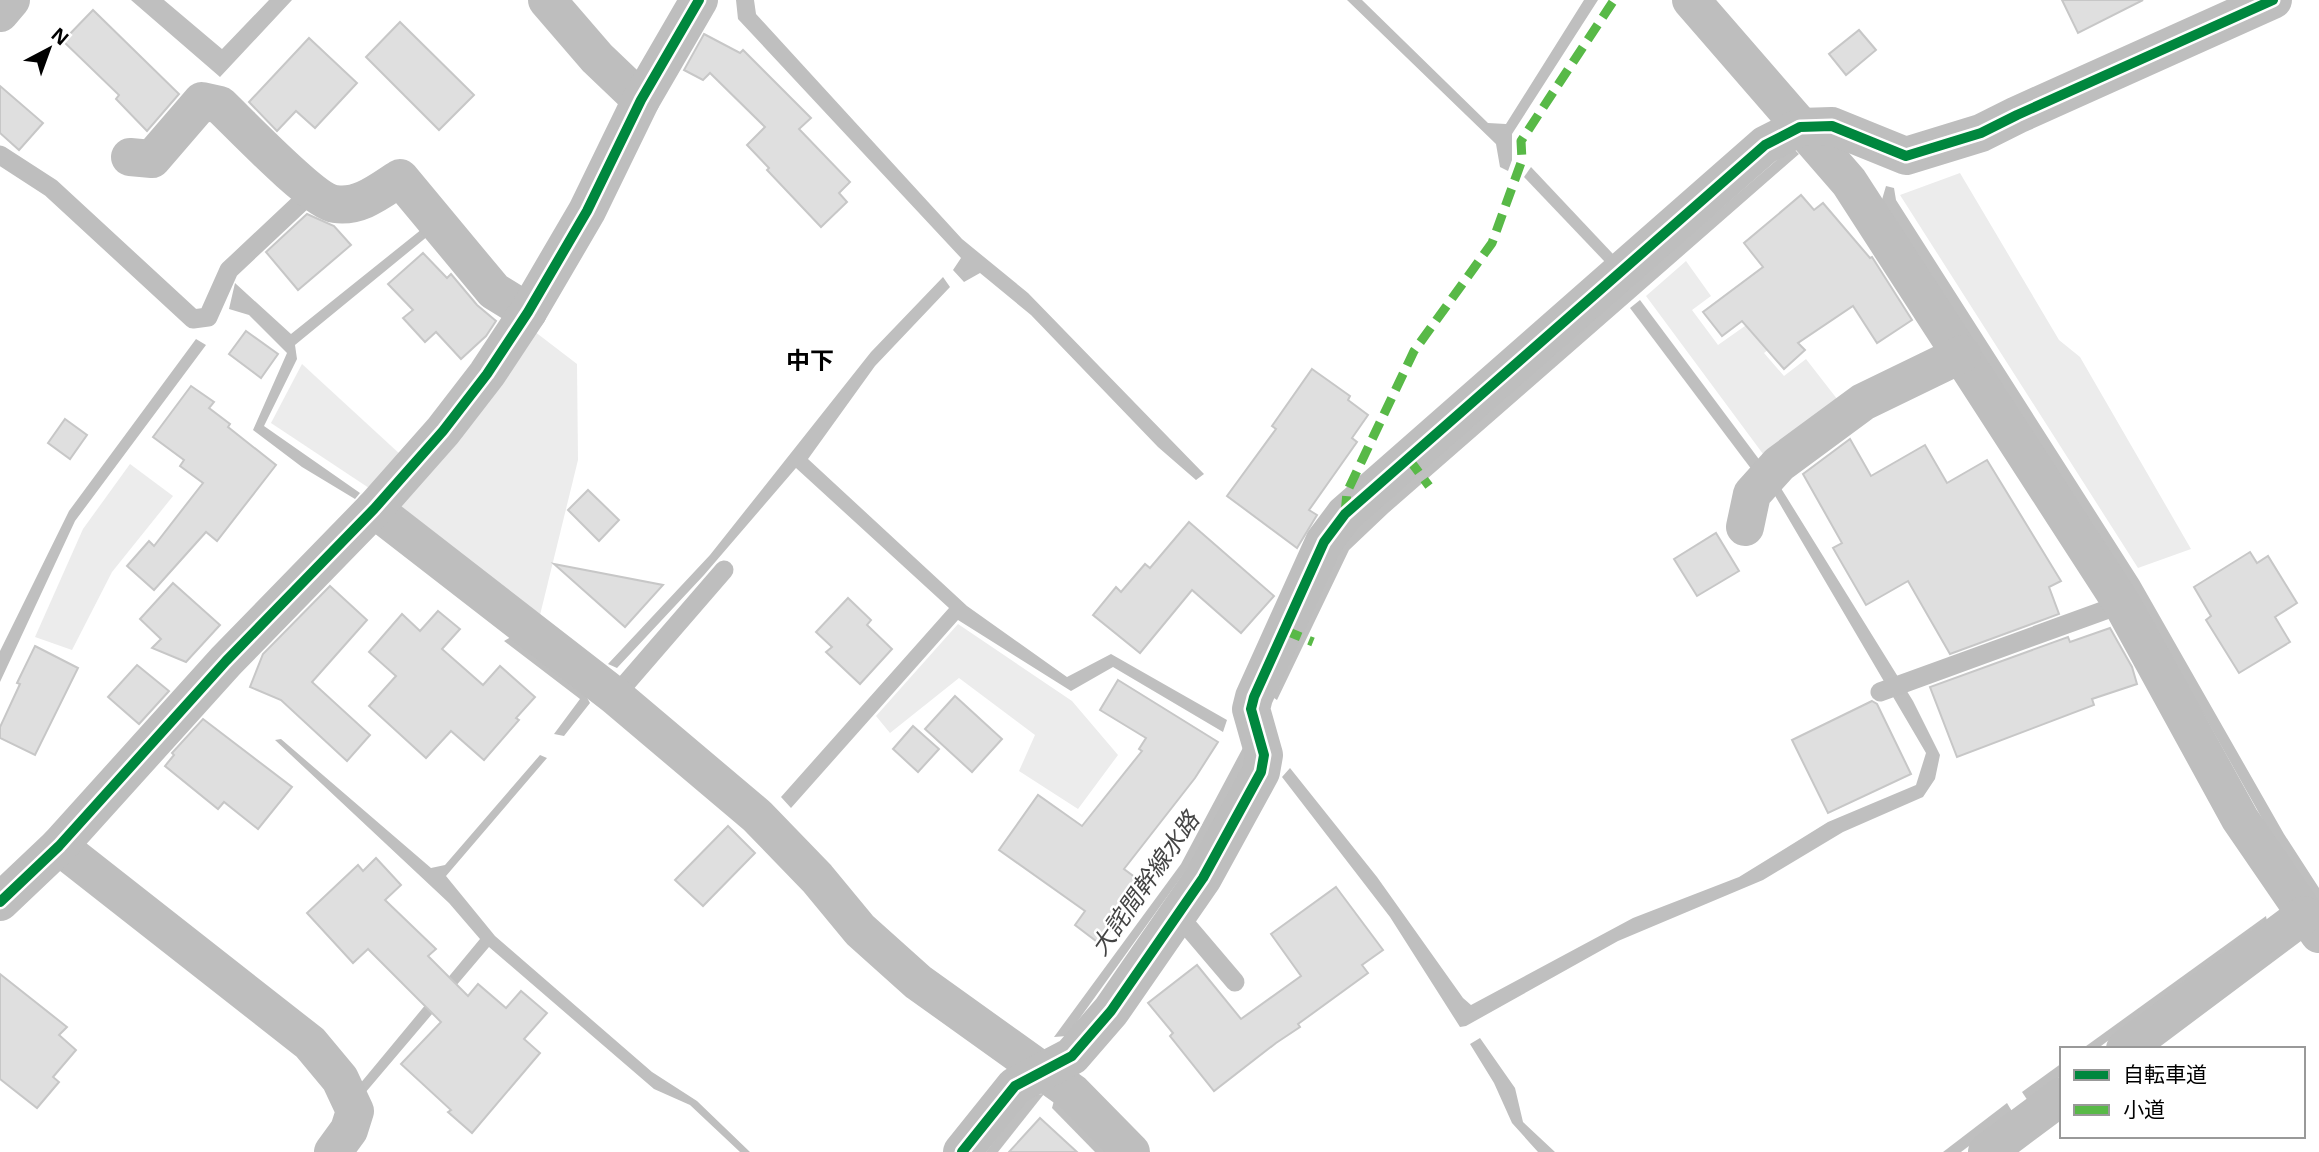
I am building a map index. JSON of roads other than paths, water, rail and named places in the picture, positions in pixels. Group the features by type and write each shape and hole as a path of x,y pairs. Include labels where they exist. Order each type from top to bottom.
{"street":[{"path":"0,13 11,0"},
{"path":"547,0 597,58 641,100"},
{"path":"0,902 59,846 226,661 374,509 487,374 528,312 587,211 641,100 699,0"},
{"path":"1691,0 1849,182 2122,604 2240,819 2311,925 2128,1047"},
{"path":"962,1152 1015,1086 1072,1056 1111,1011 1203,878 1261,772 1264,755 1251,709 1254,697 1324,542 1345,514 1765,145 1800,127 1832,126 1906,156 1982,133 2273,0"},
{"path":"130,157 152,159 202,101 220,105 312,192 335,204 362,202 400,178 494,291 528,312"},
{"path":"1745,527 1752,494 1779,464 1863,402 1962,354"},
{"path":"374,509 615,696 757,816 817,878 860,930 918,982 1073,1093 1131,1152"},
{"path":"59,846 310,1043 340,1079 355,1111 349,1130 333,1152"},
{"path":"1987,1152 2060,1097"}],"lane":[{"path":"0,155 51,188 193,319 208,317 229,270 312,192"},
{"path":"615,696 724,570"},
{"path":"1880,692 2122,604"},
{"path":"1178,915 1235,982"}],"district":[{"name":"中下","path":"810,359"}],"water label":[{"name":"大詫間幹線水路","path":"1144,883"}]}
